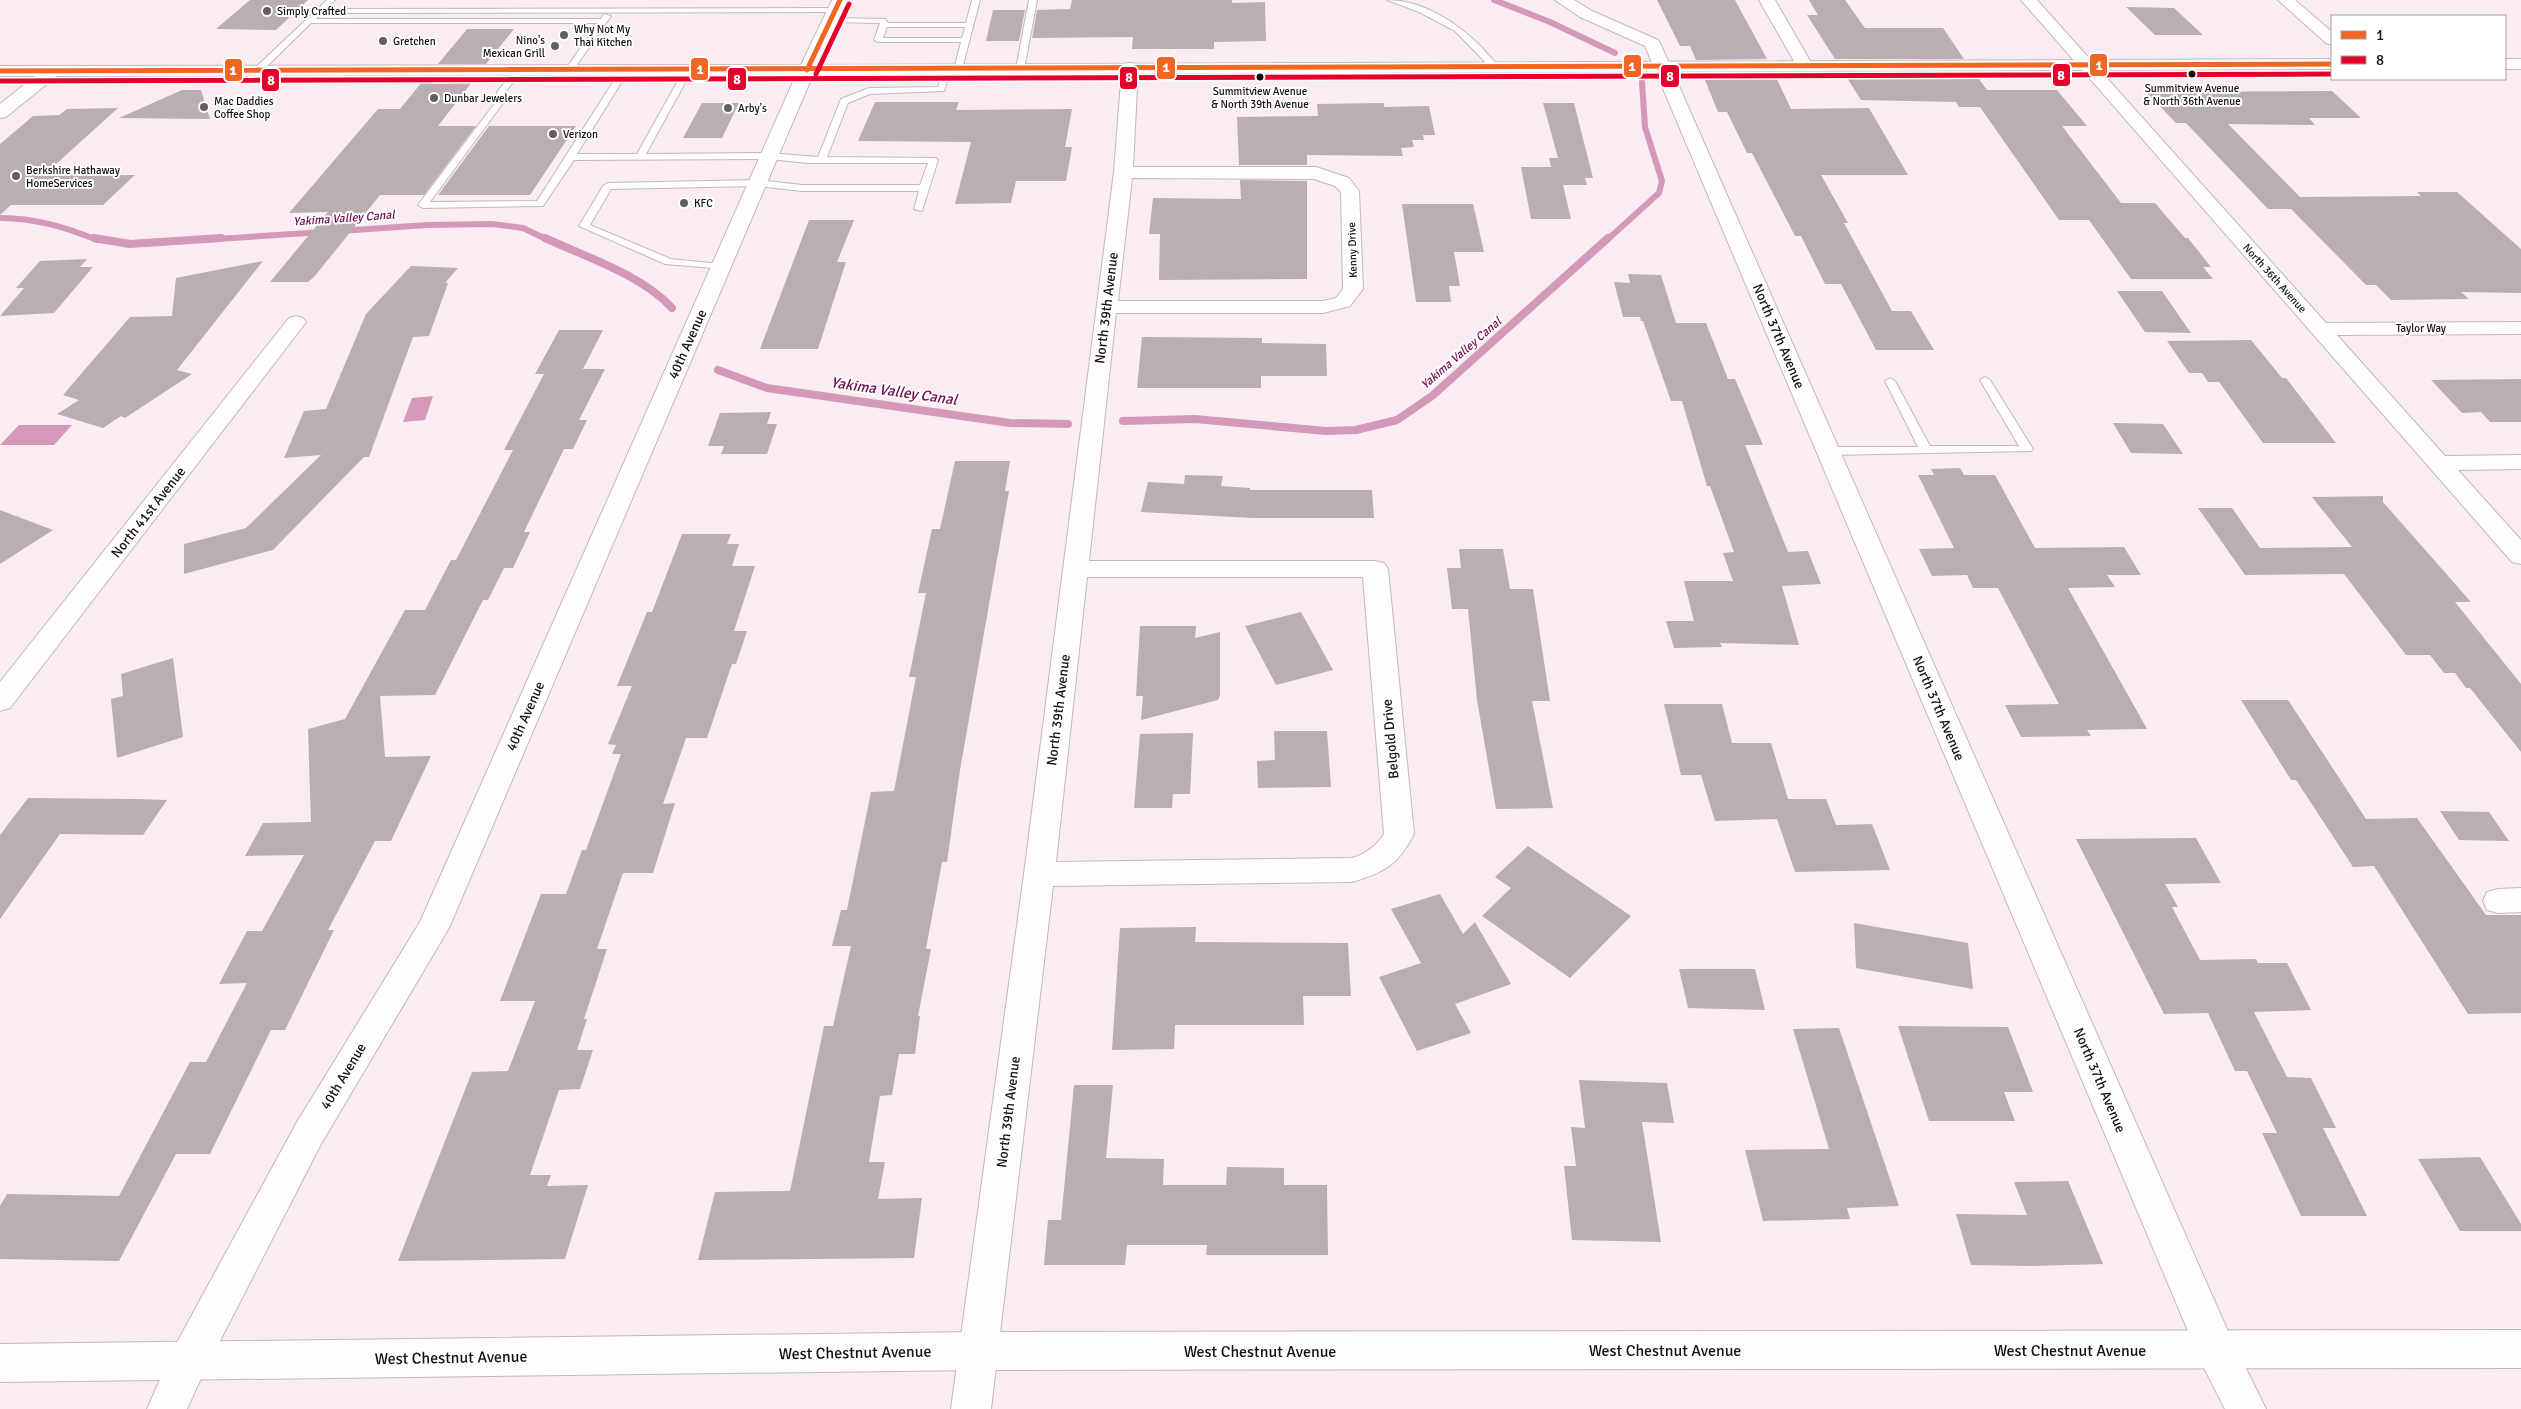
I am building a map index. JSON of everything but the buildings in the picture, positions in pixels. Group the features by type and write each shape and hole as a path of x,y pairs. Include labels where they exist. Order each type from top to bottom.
{"street":[{"name":"North 37th Avenue","path":"1563,0 1586,14 1652,43 2216,1350 2246,1409"},
{"path":"1767,0 1805,66"},
{"name":"North 36th Avenue","path":"2029,0 2521,556"},
{"path":"2286,0 2331,39"},
{"name":"40th Avenue","path":"167,1409 189,1360 309,1133 433,928 769,156 835,10"},
{"path":"0,71 2331,64"},
{"path":"2506,64 2521,64"},
{"name":"North 39th Avenue","path":"971,1409 1039,874 1122,172 1130,68"},
{"path":"0,113 52,71"},
{"name":"Kenny Drive","path":"1106,307 1323,306 1343,302 1353,289 1350,191 1342,182 1316,173 1122,172"},
{"name":"North 41st Avenue","path":"0,701 296,322"},
{"name":"Taylor Way","path":"2320,329 2521,328"},
{"path":"2439,463 2521,462"},
{"name":"Belgold Drive","path":"1039,874 1352,870 1367,866 1382,858 1393,848 1399,834 1375,569 1074,569"},
{"name":"West Chestnut Avenue","path":"0,1363 978,1351 2521,1349"}],"lane":[{"path":"257,71 331,0"},
{"path":"782,11 788,0"},
{"path":"820,160 844,101 869,91 941,89 965,40 976,0"},
{"path":"1020,68 1033,0"},
{"path":"1391,0 1422,10 1458,29 1494,66"},
{"path":"320,11 835,10 885,21 878,40 965,40"},
{"path":"570,70 611,11"},
{"path":"309,21 604,21"},
{"path":"884,25 969,26"},
{"path":"519,70 501,92 499,103 423,205 540,204 625,70"},
{"path":"640,157 688,70"},
{"path":"571,157 769,156 820,160 933,160 919,210"},
{"path":"721,267 669,262 584,226 608,186 757,184 802,188 924,188"},
{"path":"1829,451 2027,449 1985,380"},
{"path":"1890,381 1926,450"}],"shaded area":[{"path":"433,396 425,420 403,422 412,398"},
{"path":"19,425 72,425 54,445 0,445"}],"waterway":[{"name":"Yakima Valley Canal","path":"1494,0 1550,22 1615,53"},
{"name":"Yakima Valley Canal","path":"1607,240 1659,193 1662,181 1645,127 1642,82"},
{"name":"Yakima Valley Canal","path":"0,218 13,218 50,224 97,240"},
{"name":"Yakima Valley Canal","path":"340,231 427,225 492,224 523,228 548,240"},
{"name":"Yakima Valley Canal","path":"201,240 323,232"},
{"name":"Yakima Valley Canal","path":"94,238 130,244 221,238"},
{"name":"Yakima Valley Canal","path":"545,238 629,276 660,296 672,308"},
{"name":"Yakima Valley Canal","path":"1123,421 1195,419 1326,431 1356,430 1397,420 1432,396 1608,238"},
{"name":"Yakima Valley Canal","path":"718,370 767,388 1010,423 1068,424"}],"transit line":[{"name":"1","path":"807,70 840,0"},
{"name":"8","path":"816,74 849,4"},
{"name":"1","path":"0,71 2331,64"},
{"name":"8","path":"0,81 2331,74"}],"place":[{"name":"Simply Crafted","path":"267,11"},
{"name":"Why Not My Thai Kitchen","path":"564,35"},
{"name":"Gretchen","path":"383,41"},
{"name":"Nino's Mexican Grill","path":"555,46"},
{"name":"Summitview Avenue & North 36th Avenue","path":"2192,74"},
{"name":"Summitview Avenue & North 39th Avenue","path":"1260,77"},
{"name":"Dunbar Jewelers","path":"434,98"},
{"name":"Mac Daddies Coffee Shop","path":"204,107"},
{"name":"Arby's","path":"728,108"},
{"name":"Verizon","path":"553,134"},
{"name":"Berkshire Hathaway HomeServices","path":"16,176"},
{"name":"KFC","path":"684,203"}]}
